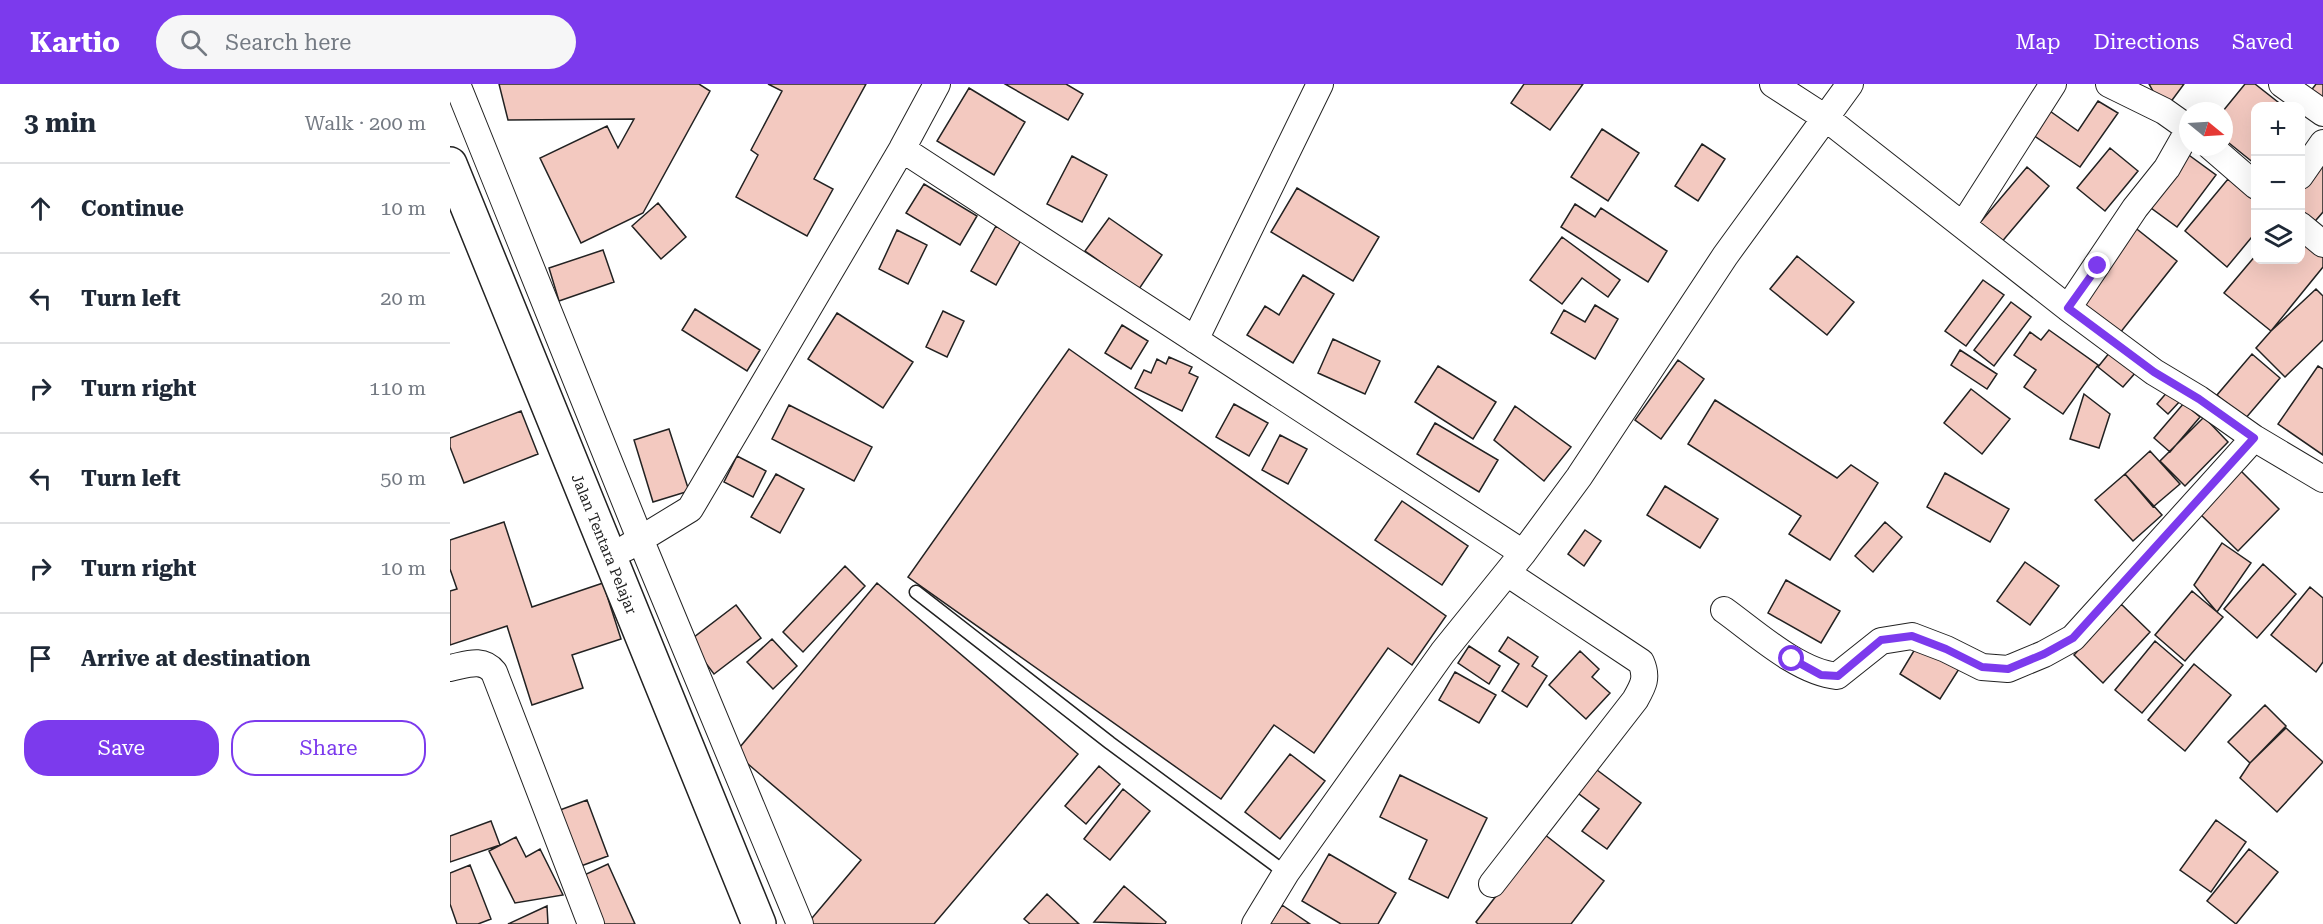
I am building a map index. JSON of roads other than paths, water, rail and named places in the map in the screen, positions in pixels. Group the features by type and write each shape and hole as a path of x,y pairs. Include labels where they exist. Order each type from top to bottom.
{"main road":[{"name":"Jalan Tentara Pelajar","path":"450,164 759,924"}],"street":[{"path":"457,84 641,541 800,924"},
{"path":"610,557 641,541 690,509 903,148 937,84"},
{"path":"1195,340 1320,84"},
{"path":"1773,84 1827,118 2068,308 2154,372 2199,399 2254,438 2323,479"},
{"path":"1255,924 1286,873 1443,652 1523,553 1579,477 1725,256 1850,84"},
{"path":"1963,225 2053,84"},
{"path":"2109,84 2164,111 2179,122"},
{"path":"2282,84 2323,113"},
{"path":"2305,170 2323,143"},
{"path":"2068,308 2135,208 2167,168 2179,146"},
{"path":"903,148 1523,553"},
{"path":"2221,156 2251,182"},
{"path":"464,198 497,183"},
{"path":"2305,228 2323,244"},
{"path":"1724,610 1792,659 1821,675 1838,676 1881,640 1912,636 1946,649 1982,667 2008,669 2044,654 2073,638 2254,438"},
{"path":"1492,884 1635,700 1645,682 1645,671 1641,662 1507,573"},
{"path":"450,668 479,662 485,663 494,672 591,924"}],"lane":[{"path":"916,592 1110,743 1286,873"}]}
